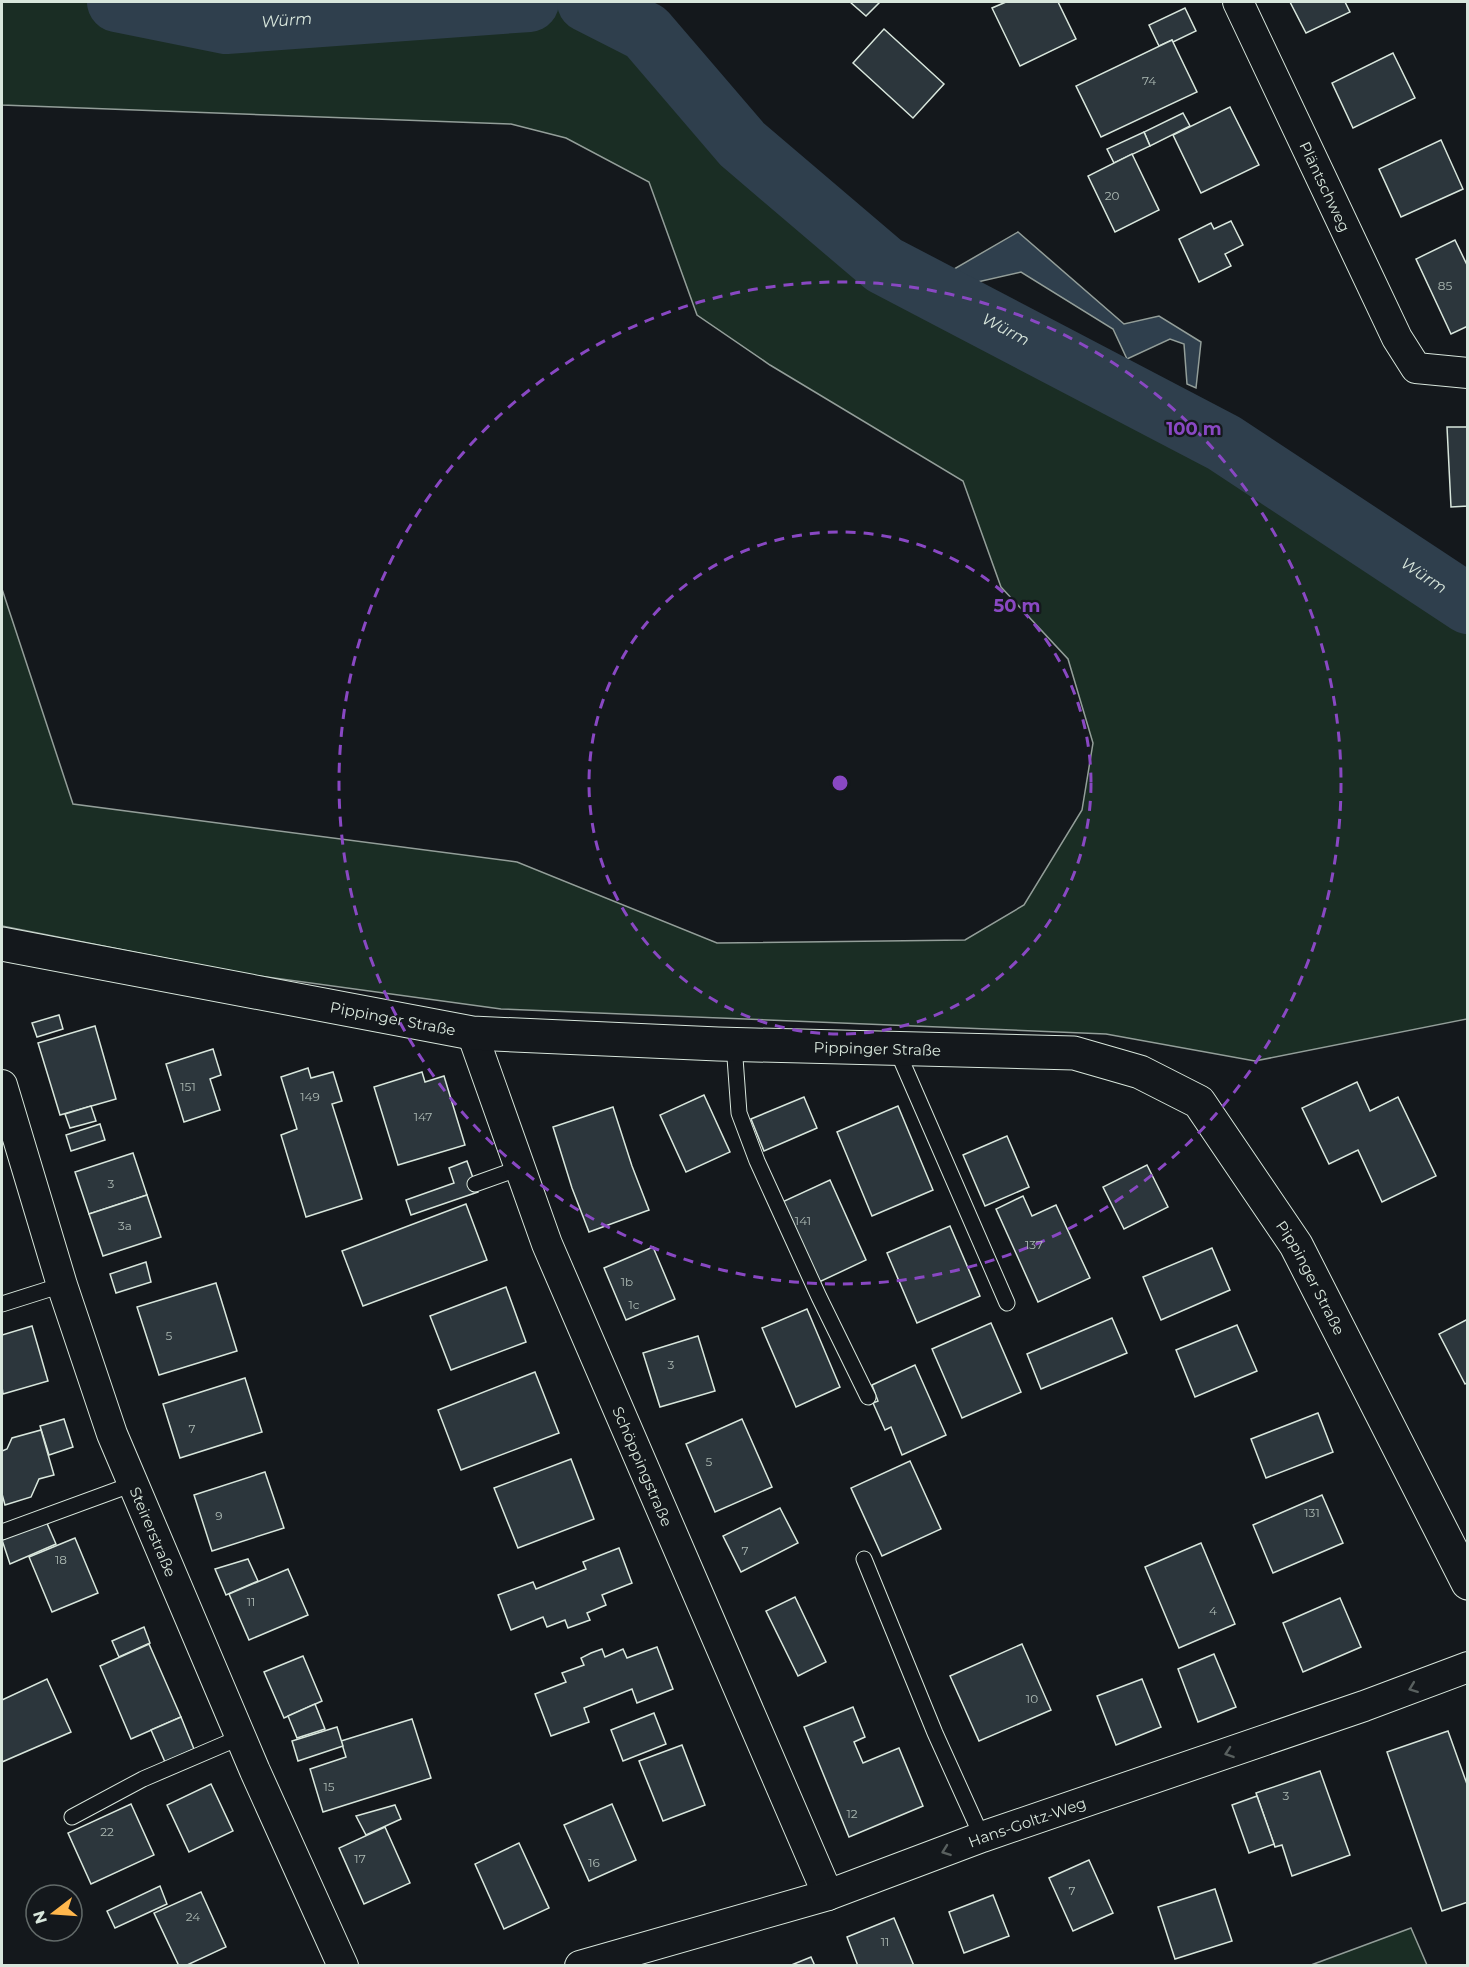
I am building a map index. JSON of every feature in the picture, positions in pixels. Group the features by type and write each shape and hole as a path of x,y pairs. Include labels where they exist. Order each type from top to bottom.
{"main road":[{"name":"Pippinger Straße","path":"2,944 472,1033 734,1044 1074,1053 1140,1072 1199,1102 1296,1245 1467,1583"}],"street":[{"name":"Pläntschweg","path":"1238,2 1397,338 1416,369 1467,373"},
{"name":"Schöppingstraße","path":"472,1033 547,1244 828,1894"},
{"name":"Steirerstraße","path":"2,1084 62,1285 112,1434 241,1737 343,1965"},
{"name":"Hans-Goltz-Weg","path":"580,1965 828,1894 982,1837 1365,1706 1467,1667"}],"lane":[{"path":"734,1044 739,1113 742,1123 819,1297 868,1397"},
{"path":"896,1048 1007,1303"},
{"path":"475,1184 520,1168"},
{"path":"2,1304 62,1285"},
{"path":"2,1532 133,1484"},
{"path":"864,1559 935,1733 982,1837"},
{"path":"72,1817 143,1779 241,1737"}],"green space":[{"path":"2,2 654,2 642,24 736,130 891,270 1158,402 1467,585 1467,1019 1255,1061 1106,1034 501,1009 245,974 2,926 2,589 73,804 517,862 717,943 965,940 1024,905 1082,810 1093,743 1068,659 1001,587 963,481 770,365 697,315 649,182 566,138 511,124 2,105"},
{"path":"1411,1928 1427,1965 1311,1965"}],"water":[{"path":"1018,232 1124,324 1159,316 1201,342 1196,388 1187,384 1184,344 1170,339 1127,359 1113,329 1021,272 960,286 942,276"}],"building":[{"path":"850,2 880,2 866,16"},
{"path":"1006,2 1058,2 1076,39 1020,66 992,8"},
{"path":"1290,2 1345,2 1350,12 1306,33"},
{"path":"1185,8 1196,31 1159,46 1149,25"},
{"path":"884,29 944,84 913,118 853,63"},
{"path":"1172,40 1197,92 1101,137 1076,86"},
{"path":"1393,53 1415,98 1353,128 1332,83"},
{"path":"1230,107 1259,165 1201,193 1173,135"},
{"path":"1183,113 1190,126 1150,146 1144,132"},
{"path":"1144,132 1150,146 1114,163 1107,149"},
{"path":"1441,140 1463,189 1401,217 1379,169"},
{"path":"1132,154 1159,210 1115,232 1088,176"},
{"path":"1231,221 1243,245 1225,254 1231,266 1199,282 1179,239 1211,223 1214,229"},
{"path":"1455,240 1468,267 1468,326 1451,334 1416,259"},
{"path":"1447,427 1468,427 1468,506 1451,507"},
{"path":"59,1015 63,1029 37,1037 32,1023"},
{"path":"95,1026 116,1099 60,1115 38,1043"},
{"path":"213,1049 221,1075 210,1079 220,1110 184,1122 166,1064"},
{"path":"308,1068 311,1078 333,1072 342,1101 332,1104 362,1199 306,1217 281,1135 297,1129 281,1077"},
{"path":"422,1072 425,1082 444,1076 465,1145 398,1165 374,1087"},
{"path":"1357,1082 1370,1111 1398,1097 1436,1176 1382,1202 1358,1150 1329,1164 1302,1108"},
{"path":"704,1095 730,1152 686,1172 660,1115"},
{"path":"804,1097 817,1128 764,1151 751,1119"},
{"path":"91,1106 96,1121 70,1128 65,1114"},
{"path":"898,1106 933,1190 872,1216 837,1132"},
{"path":"613,1107 649,1210 589,1232 572,1188 553,1127"},
{"path":"100,1124 105,1140 71,1151 66,1135"},
{"path":"1007,1136 1029,1187 985,1206 963,1155"},
{"path":"133,1153 147,1195 89,1214 75,1172"},
{"path":"467,1161 478,1192 411,1215 406,1200 454,1183 449,1168"},
{"path":"1147,1165 1168,1207 1124,1229 1103,1187"},
{"path":"830,1180 866,1260 817,1283 780,1203"},
{"path":"147,1195 161,1237 103,1256 89,1214"},
{"path":"1023,1196 1032,1216 1056,1205 1090,1278 1038,1302 996,1209"},
{"path":"466,1204 487,1260 363,1306 342,1251"},
{"path":"950,1226 980,1296 917,1323 887,1253"},
{"path":"653,1247 675,1299 626,1320 604,1268"},
{"path":"1212,1248 1230,1290 1161,1320 1143,1277"},
{"path":"146,1262 151,1282 116,1293 110,1274"},
{"path":"216,1283 237,1351 159,1375 137,1307"},
{"path":"506,1287 526,1342 451,1370 430,1316"},
{"path":"807,1309 840,1387 796,1407 762,1328"},
{"path":"1112,1318 1127,1353 1041,1389 1027,1354"},
{"path":"1468,1319 1468,1382 1465,1384 1439,1334"},
{"path":"991,1323 1021,1392 962,1418 932,1349"},
{"path":"1237,1325 1257,1371 1195,1397 1176,1350"},
{"path":"32,1326 48,1381 3,1394 2,1335"},
{"path":"698,1336 715,1391 660,1407 643,1353"},
{"path":"915,1365 946,1435 902,1455 891,1427 885,1430 873,1403 878,1401 872,1385"},
{"path":"535,1372 559,1433 461,1470 438,1410"},
{"path":"245,1378 262,1432 180,1458 163,1404"},
{"path":"1318,1413 1333,1452 1266,1478 1251,1439"},
{"path":"64,1419 73,1447 49,1455 40,1426"},
{"path":"742,1419 772,1487 715,1512 686,1444"},
{"path":"41,1430 54,1475 39,1479 31,1497 5,1505 2,1494 2,1451 7,1449 12,1438"},
{"path":"571,1459 594,1519 518,1548 494,1488"},
{"path":"910,1461 941,1529 882,1556 851,1488"},
{"path":"265,1472 284,1528 212,1551 194,1495"},
{"path":"1322,1495 1343,1543 1273,1573 1253,1525"},
{"path":"780,1508 798,1543 741,1572 723,1536"},
{"path":"46,1521 56,1544 10,1564 2,1540"},
{"path":"75,1538 98,1593 52,1612 29,1557"},
{"path":"1201,1543 1235,1624 1179,1648 1145,1567"},
{"path":"619,1548 632,1583 602,1595 606,1605 587,1613 590,1620 568,1628 565,1620 547,1627 543,1617 511,1630 498,1595 533,1582 536,1589 586,1569 583,1562"},
{"path":"248,1559 258,1581 226,1595 215,1569"},
{"path":"288,1569 308,1615 249,1640 229,1594"},
{"path":"795,1597 826,1662 798,1676 766,1611"},
{"path":"1340,1598 1361,1647 1303,1672 1283,1623"},
{"path":"144,1627 150,1643 119,1657 112,1641"},
{"path":"149,1644 181,1717 131,1739 100,1666"},
{"path":"1022,1644 1051,1710 979,1741 950,1676"},
{"path":"657,1647 673,1689 637,1703 632,1689 584,1708 589,1722 551,1736 535,1694 566,1682 562,1673 584,1665 581,1658 591,1653 602,1649 605,1657 623,1649 627,1658"},
{"path":"1214,1654 1236,1707 1198,1722 1178,1669"},
{"path":"303,1656 322,1701 284,1718 264,1672"},
{"path":"47,1679 71,1732 2,1762 2,1700"},
{"path":"1142,1679 1161,1727 1116,1745 1097,1696"},
{"path":"315,1704 325,1729 297,1738 288,1716"},
{"path":"853,1707 865,1737 854,1742 863,1763 899,1748 923,1806 849,1837 804,1727"},
{"path":"654,1713 666,1744 623,1761 611,1730"},
{"path":"181,1717 194,1749 165,1762 151,1730"},
{"path":"412,1719 431,1778 323,1812 310,1769 346,1757 341,1741"},
{"path":"337,1727 343,1746 298,1761 292,1741"},
{"path":"1448,1731 1468,1787 1468,1902 1442,1911 1387,1752"},
{"path":"682,1745 705,1805 663,1821 639,1761"},
{"path":"1320,1771 1350,1855 1292,1876 1282,1845 1275,1847 1256,1793"},
{"path":"211,1784 233,1831 189,1852 167,1805"},
{"path":"1257,1796 1274,1844 1249,1853 1232,1805"},
{"path":"131,1804 154,1855 91,1884 68,1833"},
{"path":"612,1804 636,1860 589,1881 564,1825"},
{"path":"395,1805 401,1819 366,1835 356,1816"},
{"path":"385,1827 410,1883 364,1904 339,1848"},
{"path":"519,1843 549,1908 504,1929 475,1864"},
{"path":"1089,1860 1113,1913 1073,1931 1049,1878"},
{"path":"160,1886 167,1904 115,1928 107,1911"},
{"path":"1215,1889 1232,1941 1175,1959 1158,1907"},
{"path":"201,1892 226,1947 185,1966 179,1966 154,1913"},
{"path":"993,1895 1009,1936 964,1953 949,1912"},
{"path":"894,1918 914,1966 858,1966 847,1937"},
{"path":"811,1957 815,1966 789,1966"}],"waterway":[{"name":"Würm","path":"117,2 226,24 529,2"},
{"name":"Würm","path":"587,2 646,32 742,144 884,265 1224,443 1468,604"}]}
